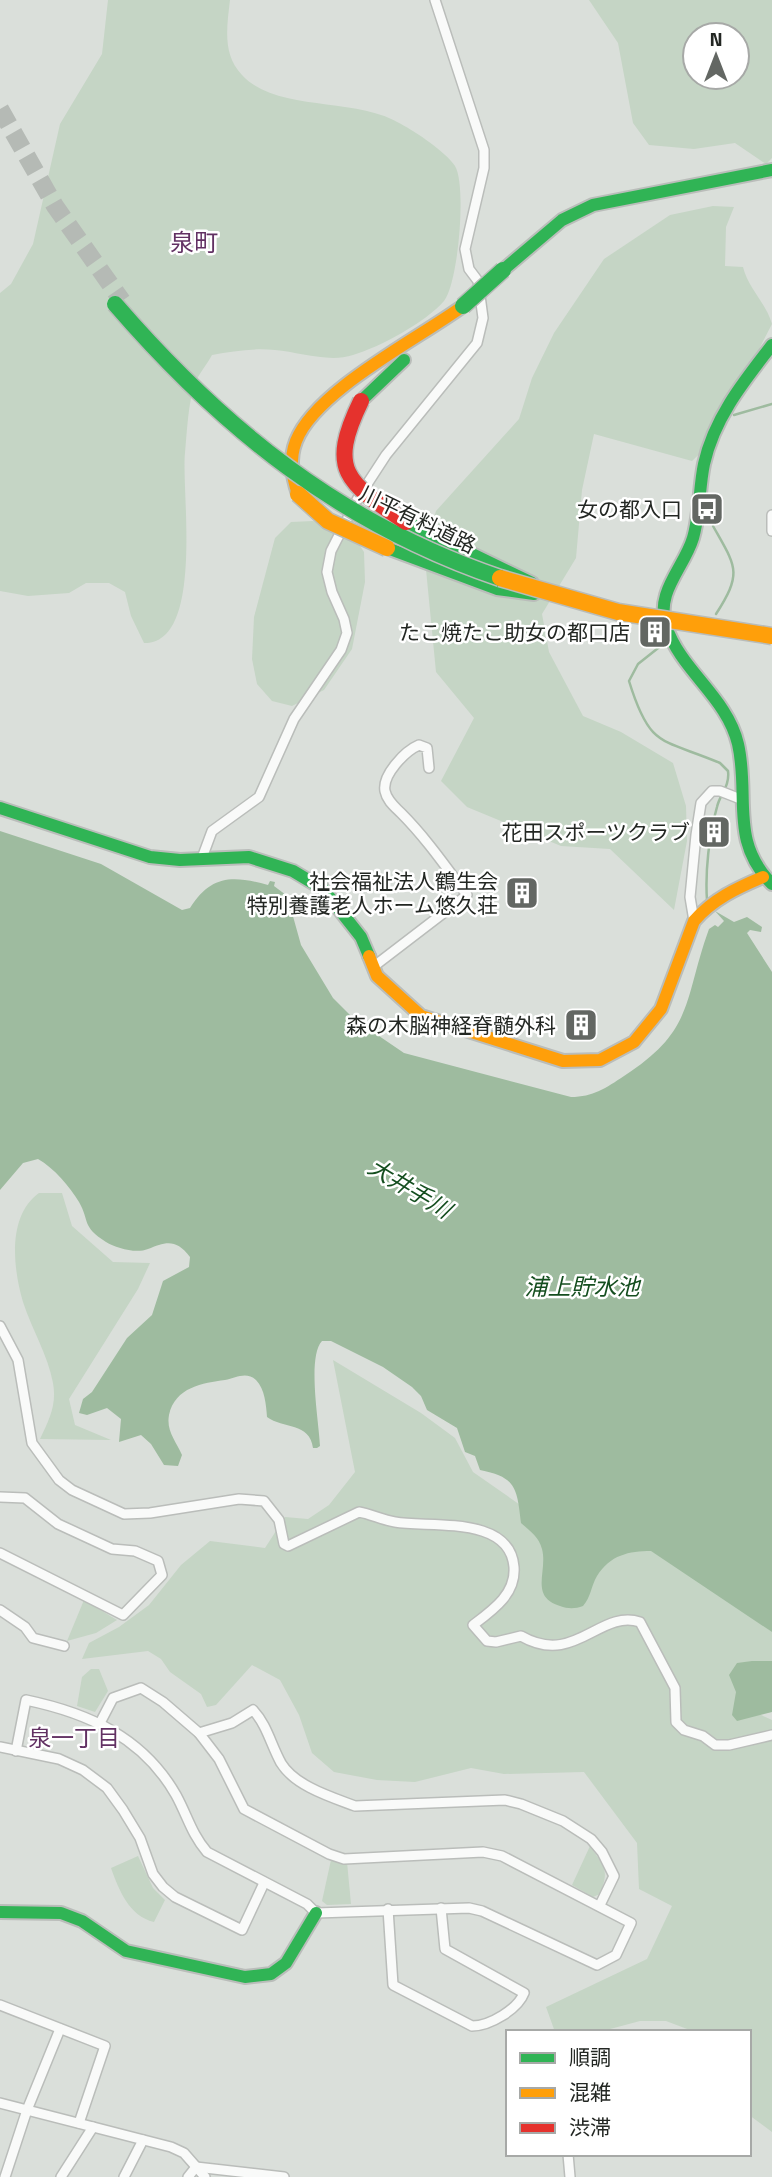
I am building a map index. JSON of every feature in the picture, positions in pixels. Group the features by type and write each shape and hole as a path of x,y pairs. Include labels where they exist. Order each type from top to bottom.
{"main road":[{"path":"548,594 406,522 359,491 347,472 342,452 345,430 361,401 450,317 562,220 593,205 772,170"},
{"name":"川平有料道路","path":"118,303 215,401 266,444 315,479 416,538 548,594 661,623 772,636"},
{"path":"450,317 354,382 317,412 303,428 291,460 291,478 298,494 315,515 340,530 497,589 548,594"},
{"path":"0,808 129,852 165,860 259,858 309,879 323,889 342,910 361,937 373,967 387,986 421,1016 459,1030 563,1060 600,1060 634,1042 654,1021 694,921 710,904 767,880 747,847 731,795 736,738 727,718 678,648 667,627 662,605 693,539 709,442 732,398 772,345"},
{"name":"川平有料道路","path":"548,594 662,617 772,629"},
{"path":"0,1912 61,1913 82,1921 126,1951 245,1977 271,1974 286,1963 316,1913"}],"street":[{"path":"202,858 212,831 259,797 294,719 341,650 346,632 344,619 332,592 327,572 331,551 358,498 386,455 468,355 480,332 483,318 478,281 469,270 465,249 484,168 484,150 435,0"},
{"path":"772,516 772,531"},
{"path":"373,967 467,895 429,843 390,801 385,790 387,778 410,749 419,745 427,748 429,768"},
{"path":"694,921 690,897 701,803 712,791 731,795"},
{"path":"0,1326 18,1360 32,1443 59,1480 72,1490 124,1514 150,1513 239,1499 264,1501 279,1520 284,1544 288,1546 359,1512 392,1521 463,1526 491,1534 507,1545 513,1560 515,1578 508,1594 473,1625 487,1641 496,1642 521,1636 530,1641 565,1645 613,1622 632,1619 640,1622 676,1688 676,1722 684,1730 715,1745 729,1745 772,1735"},
{"path":"0,1497 25,1497 58,1524 112,1549 135,1551 158,1561 162,1575 123,1615 0,1553"},
{"path":"0,1610 25,1627 33,1638 64,1646"},
{"path":"16,1751 26,1700 64,1708 100,1723 129,1741 164,1776 196,1840 207,1852 307,1904 316,1913 441,1908 482,1911 597,1965 605,1964 615,1955 631,1923 502,1856 483,1852 344,1859 329,1854 244,1809 219,1759 199,1733 163,1702 141,1688 113,1698 100,1723"},
{"path":"199,1733 232,1723 253,1710 261,1718 281,1763 292,1777 355,1806 505,1800 542,1812 591,1839 603,1852 614,1876 600,1905"},
{"path":"0,1747 60,1759 83,1770 107,1788 140,1838 153,1874 175,1897 242,1930 264,1883"},
{"path":"388,1909 393,1985 472,2026 482,2026 521,2002 524,1993 445,1949 441,1908"},
{"path":"0,2005 105,2046 79,2123"},
{"path":"5,2177 27,2110 60,2029"},
{"path":"0,2103 184,2153 205,2177"},
{"path":"61,2177 93,2127"},
{"path":"124,2177 143,2140"},
{"path":"568,2156 570,2177"},
{"path":"188,2177 196,2167"},
{"path":"196,2167 284,2177"}],"shaded area":[{"path":"108,0 230,0 227,40 231,58 242,75 257,87 275,95 362,110 401,124 451,161 459,177 460,193 457,256 449,291 436,309 402,333 344,357 267,349 212,355 195,383 188,418 185,453 186,563 183,593 176,619 163,637 144,643 131,616 125,592 109,583 86,583 69,593 28,596 0,591 0,293 11,284 33,244 60,124 102,54"},
{"path":"589,0 772,0 772,158 766,164 735,143 694,149 649,145 633,123 618,43"},
{"path":"713,206 734,207 726,227 725,266 743,267 772,324 710,444 692,461 594,434 582,490 576,558 542,614 549,652 583,716 621,732 673,763 686,806 687,841 674,910 610,849 561,846 467,807 441,781 474,718 436,672 424,549 436,511 519,419 532,378 554,333 604,259 670,215"},
{"path":"313,521 353,535 364,552 365,582 352,649 324,690 292,706 272,701 257,684 252,659 254,617 275,538 291,522"},
{"path":"39,1193 62,1193 72,1226 113,1262 150,1263 138,1289 69,1399 75,1425 111,1440 40,1439 53,1405 53,1383 23,1302 15,1259 17,1229 22,1215"},
{"path":"333,1360 421,1413 455,1438 473,1472 589,1553 656,1546 772,1632 772,1663 746,1708 772,1720 772,2132 751,2116 751,2030 690,2030 666,2021 640,2021 606,2030 554,2030 546,2007 647,1959 672,1906 639,1889 637,1843 584,1772 504,1774 471,1768 415,1782 377,1780 334,1772 312,1753 299,1715 280,1680 252,1665 216,1705 207,1707 201,1694 170,1672 161,1659 148,1651 82,1659 89,1643 119,1627 149,1605 181,1565 210,1541 265,1548 285,1517 308,1519 329,1505 355,1472"},
{"path":"84,1600 117,1620 96,1633 67,1641"},
{"path":"91,1669 99,1669 108,1691 95,1712 77,1706 82,1677"},
{"path":"590,1846 605,1873 600,1894 593,1897 572,1885"},
{"path":"138,1856 153,1888 165,1900 154,1922 138,1914 126,1901 111,1868"},
{"path":"331,1860 347,1862 351,1904 327,1905 322,1901"}],"water":[{"name":"浦上貯水池","path":"0,831 101,864 182,910 190,908 206,889 223,880 244,880 268,885 270,881 275,882 274,886 286,895 289,902 301,945 333,998 354,1019 404,1053 571,1097 593,1094 605,1088 664,1044 683,1012 709,929 715,925 718,927 724,921 715,911 734,922 747,917 762,927 761,932 750,930 747,933 772,972 772,1632 651,1551 628,1553 608,1563 597,1576 583,1606 569,1608 551,1602 542,1590 541,1545 521,1523 516,1493 508,1481 480,1470 475,1456 465,1452 457,1428 427,1410 421,1396 412,1387 383,1367 331,1341 322,1341 315,1361 320,1446 317,1448 313,1448 307,1434 301,1430 267,1417 261,1388 256,1380 248,1376 199,1385 177,1398 168,1421 182,1455 178,1466 164,1465 151,1444 141,1435 119,1442 121,1419 107,1408 87,1415 79,1413 83,1399 92,1392 127,1338 152,1315 163,1281 189,1267 190,1257 180,1247 170,1243 132,1251 106,1242 89,1227 79,1202 66,1184 38,1159 23,1163 0,1190"},
{"path":"772,1661 772,1712 737,1721 732,1715 736,1692 729,1675 737,1663"}],"waterway":[{"path":"734,415 772,404"},
{"path":"713,526 727,551 733,570 730,588 716,614"},
{"path":"667,641 638,664 629,681 651,730 671,744 720,763 728,771 728,781 717,807 710,841 707,900"}],"tunnel":[{"path":"0,109 55,206 122,301"}],"traffic: fast":[{"path":"503,270 562,220 593,205 772,170"},
{"path":"463,306 503,270"},
{"path":"115,304 198,392 288,468 337,501 388,530 442,556 500,578"},
{"path":"772,345 731,401 715,431 704,464 693,538 664,602 666,626 673,642 732,727 741,763 743,817 750,851 772,884"},
{"path":"361,401 404,360"},
{"path":"406,522 532,583"},
{"path":"387,548 497,589 534,594"},
{"path":"0,808 150,857 180,860 249,857 293,871 323,889 361,937 369,956"},
{"path":"0,1912 61,1913 82,1921 126,1951 245,1977 271,1974 286,1963 316,1913"}],"traffic: slow":[{"path":"298,494 292,461 296,441 307,422 324,403 370,367 463,306"},
{"path":"298,494 328,521 387,548"},
{"path":"500,578 618,612 772,636"},
{"path":"369,956 377,976 421,1016 563,1061 600,1060 634,1042 661,1009 694,921 701,913 717,900 763,877"}],"traffic: jam":[{"path":"361,401 345,444 345,460 349,473 369,496 406,522"}],"place":[{"name":"女の都入口","path":"707,509"},
{"name":"たこ焼たこ助女の都口店","path":"655,632"},
{"name":"花田スポーツクラブ","path":"714,832"},
{"name":"社会福祉法人鶴生会 特別養護老人ホーム悠久荘","path":"522,893"},
{"name":"森の木脳神経脊髄外科","path":"581,1025"}],"district":[{"name":"泉町","path":"194,242"},
{"name":"泉一丁目","path":"74,1737"}],"water label":[{"name":"大井手川","path":"410,1188"}]}
